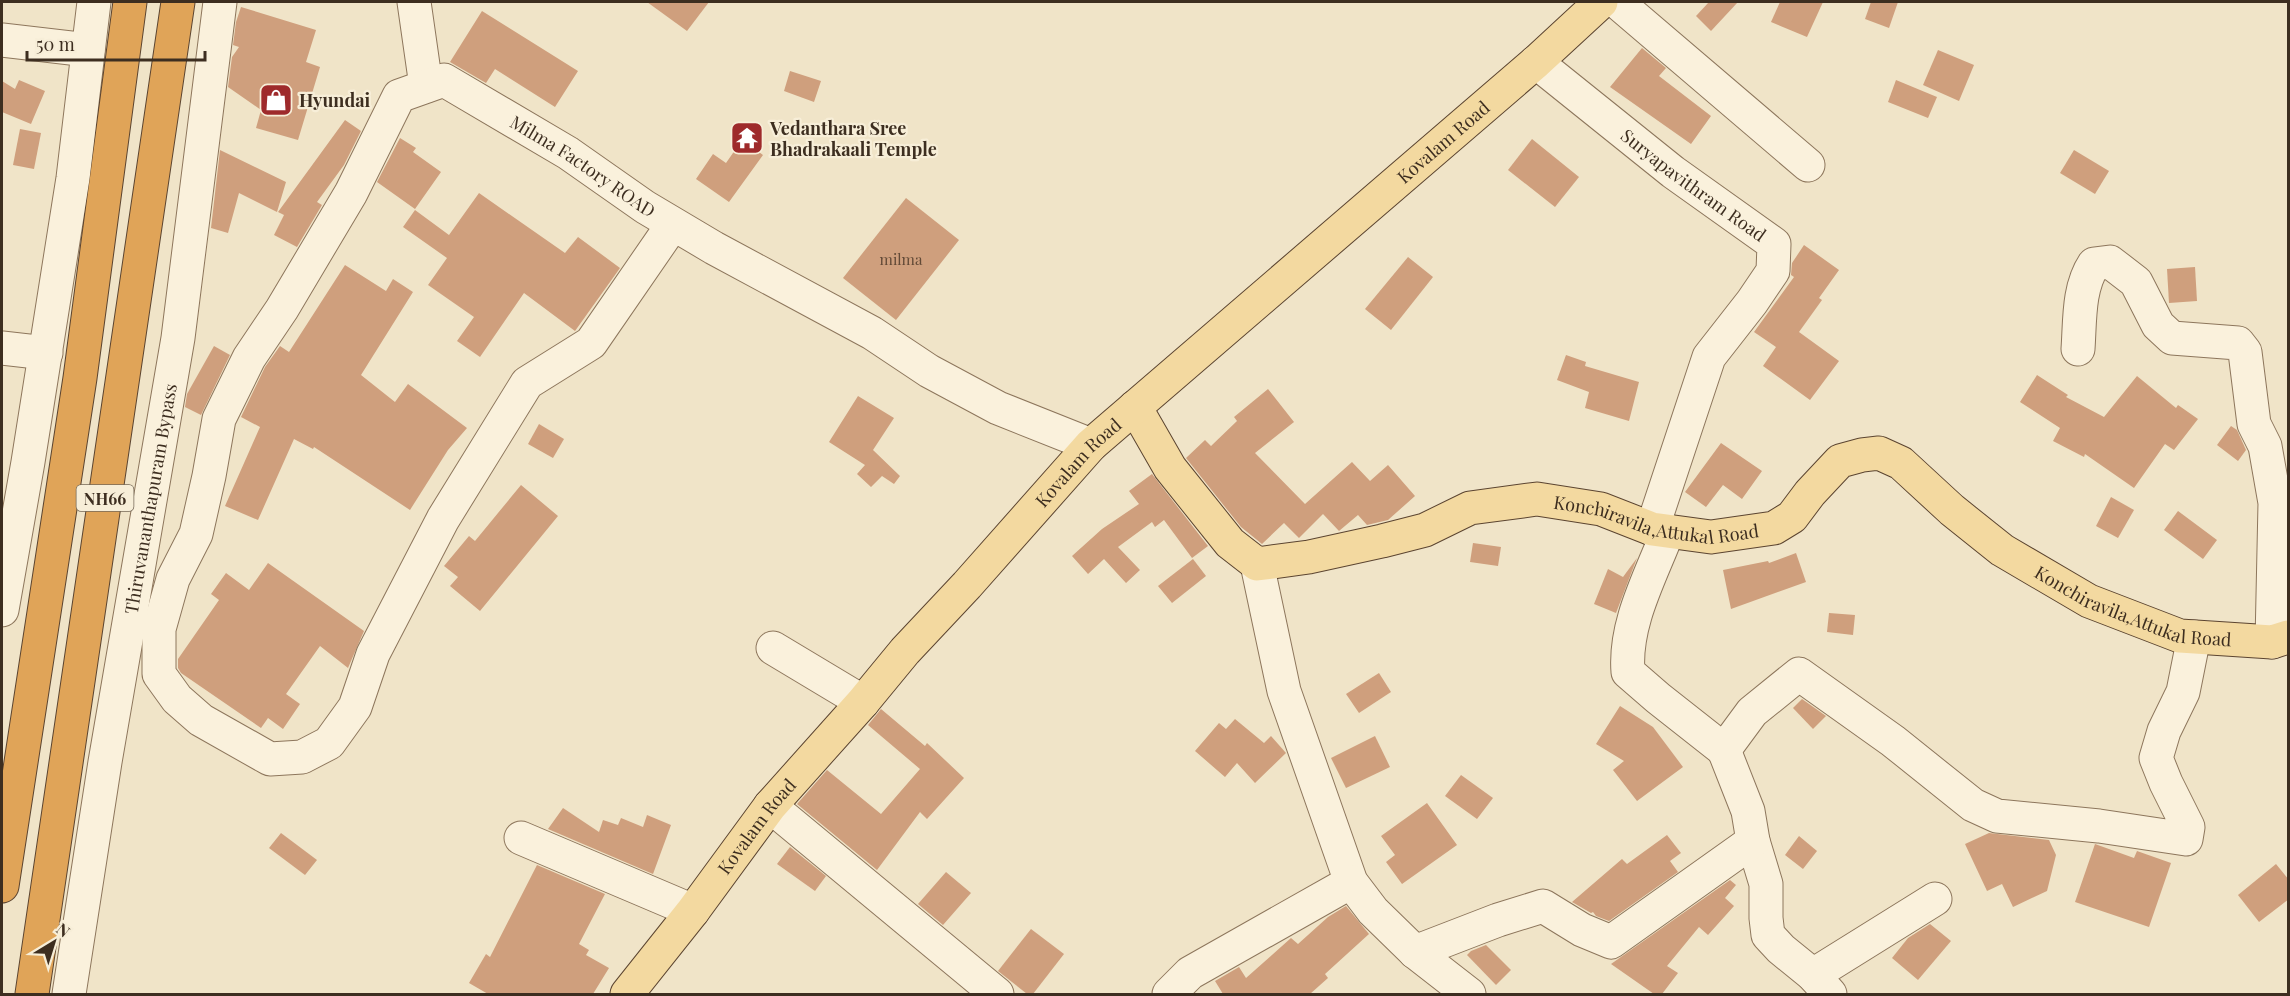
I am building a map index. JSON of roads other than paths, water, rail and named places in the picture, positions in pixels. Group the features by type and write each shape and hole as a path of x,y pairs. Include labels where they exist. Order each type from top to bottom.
{"highway":[{"name":"NH66","path":"2,886 80,378 130,2"},
{"name":"NH66","path":"32,994 178,2"}],"main road":[{"name":"Kovalam Road","path":"627,994 693,911 770,806 863,702 905,651 1091,445 1536,62 1601,2"},
{"path":"1135,406 1170,468 1230,543 1257,564"},
{"name":"Konchiravila,Attukal Road","path":"1257,564 1309,557 1425,530 1470,508 1537,499 1601,509 1660,530 1711,537 1774,528 1792,517 1810,493 1840,461 1879,453 1901,463 1952,510 2002,550 2089,602 2180,636 2280,639"}],"street":[{"path":"2,610 73,178 94,2"},
{"name":"Thiruvananthapuram Bypass","path":"69,994 105,762 177,338 220,2"},
{"path":"414,2 426,86"},
{"path":"1617,2 1808,165"},
{"path":"2,40 88,50"},
{"name":"Suryapavithram Road","path":"1536,62 1673,172 1774,244 1773,271 1752,303 1709,357 1660,530"},
{"name":"Milma Factory ROAD","path":"673,224 591,343 527,383 443,519 373,654 355,707 329,743 302,757 270,759 201,720 177,699 159,674 159,629 173,579 196,534 219,419 249,358 282,309 351,193 399,96 444,80 568,153 673,224 872,333 929,371 998,408 1091,445"},
{"path":"2078,349 2082,295 2088,273 2094,264 2110,262 2136,282 2158,325 2172,338 2238,343 2245,352 2254,424 2265,446 2275,503 2280,639"},
{"path":"2,348 46,353"},
{"path":"1660,530 1632,624 1627,657 1628,672 1724,750 1748,811 1753,841 1766,884 1768,935 1780,949 1822,985 1935,899"},
{"path":"1257,564 1284,691 1351,882 1373,910 1416,952 1469,994"},
{"path":"1724,750 1752,712 1799,674 1893,741 1973,805 1997,816 2099,826 2186,839 2188,827 2156,758 2164,731 2183,692 2194,637"},
{"path":"773,648 863,702"},
{"path":"770,806 997,994"},
{"path":"521,838 693,911"},
{"path":"1416,952 1498,920 1543,906 1582,930 1611,942 1753,841"},
{"path":"1169,994 1190,973 1351,882"}],"place":[{"name":"Hyundai","path":"276,100"},
{"name":"Vedanthara Sree Bhadrakaali Temple","path":"747,138"}]}
